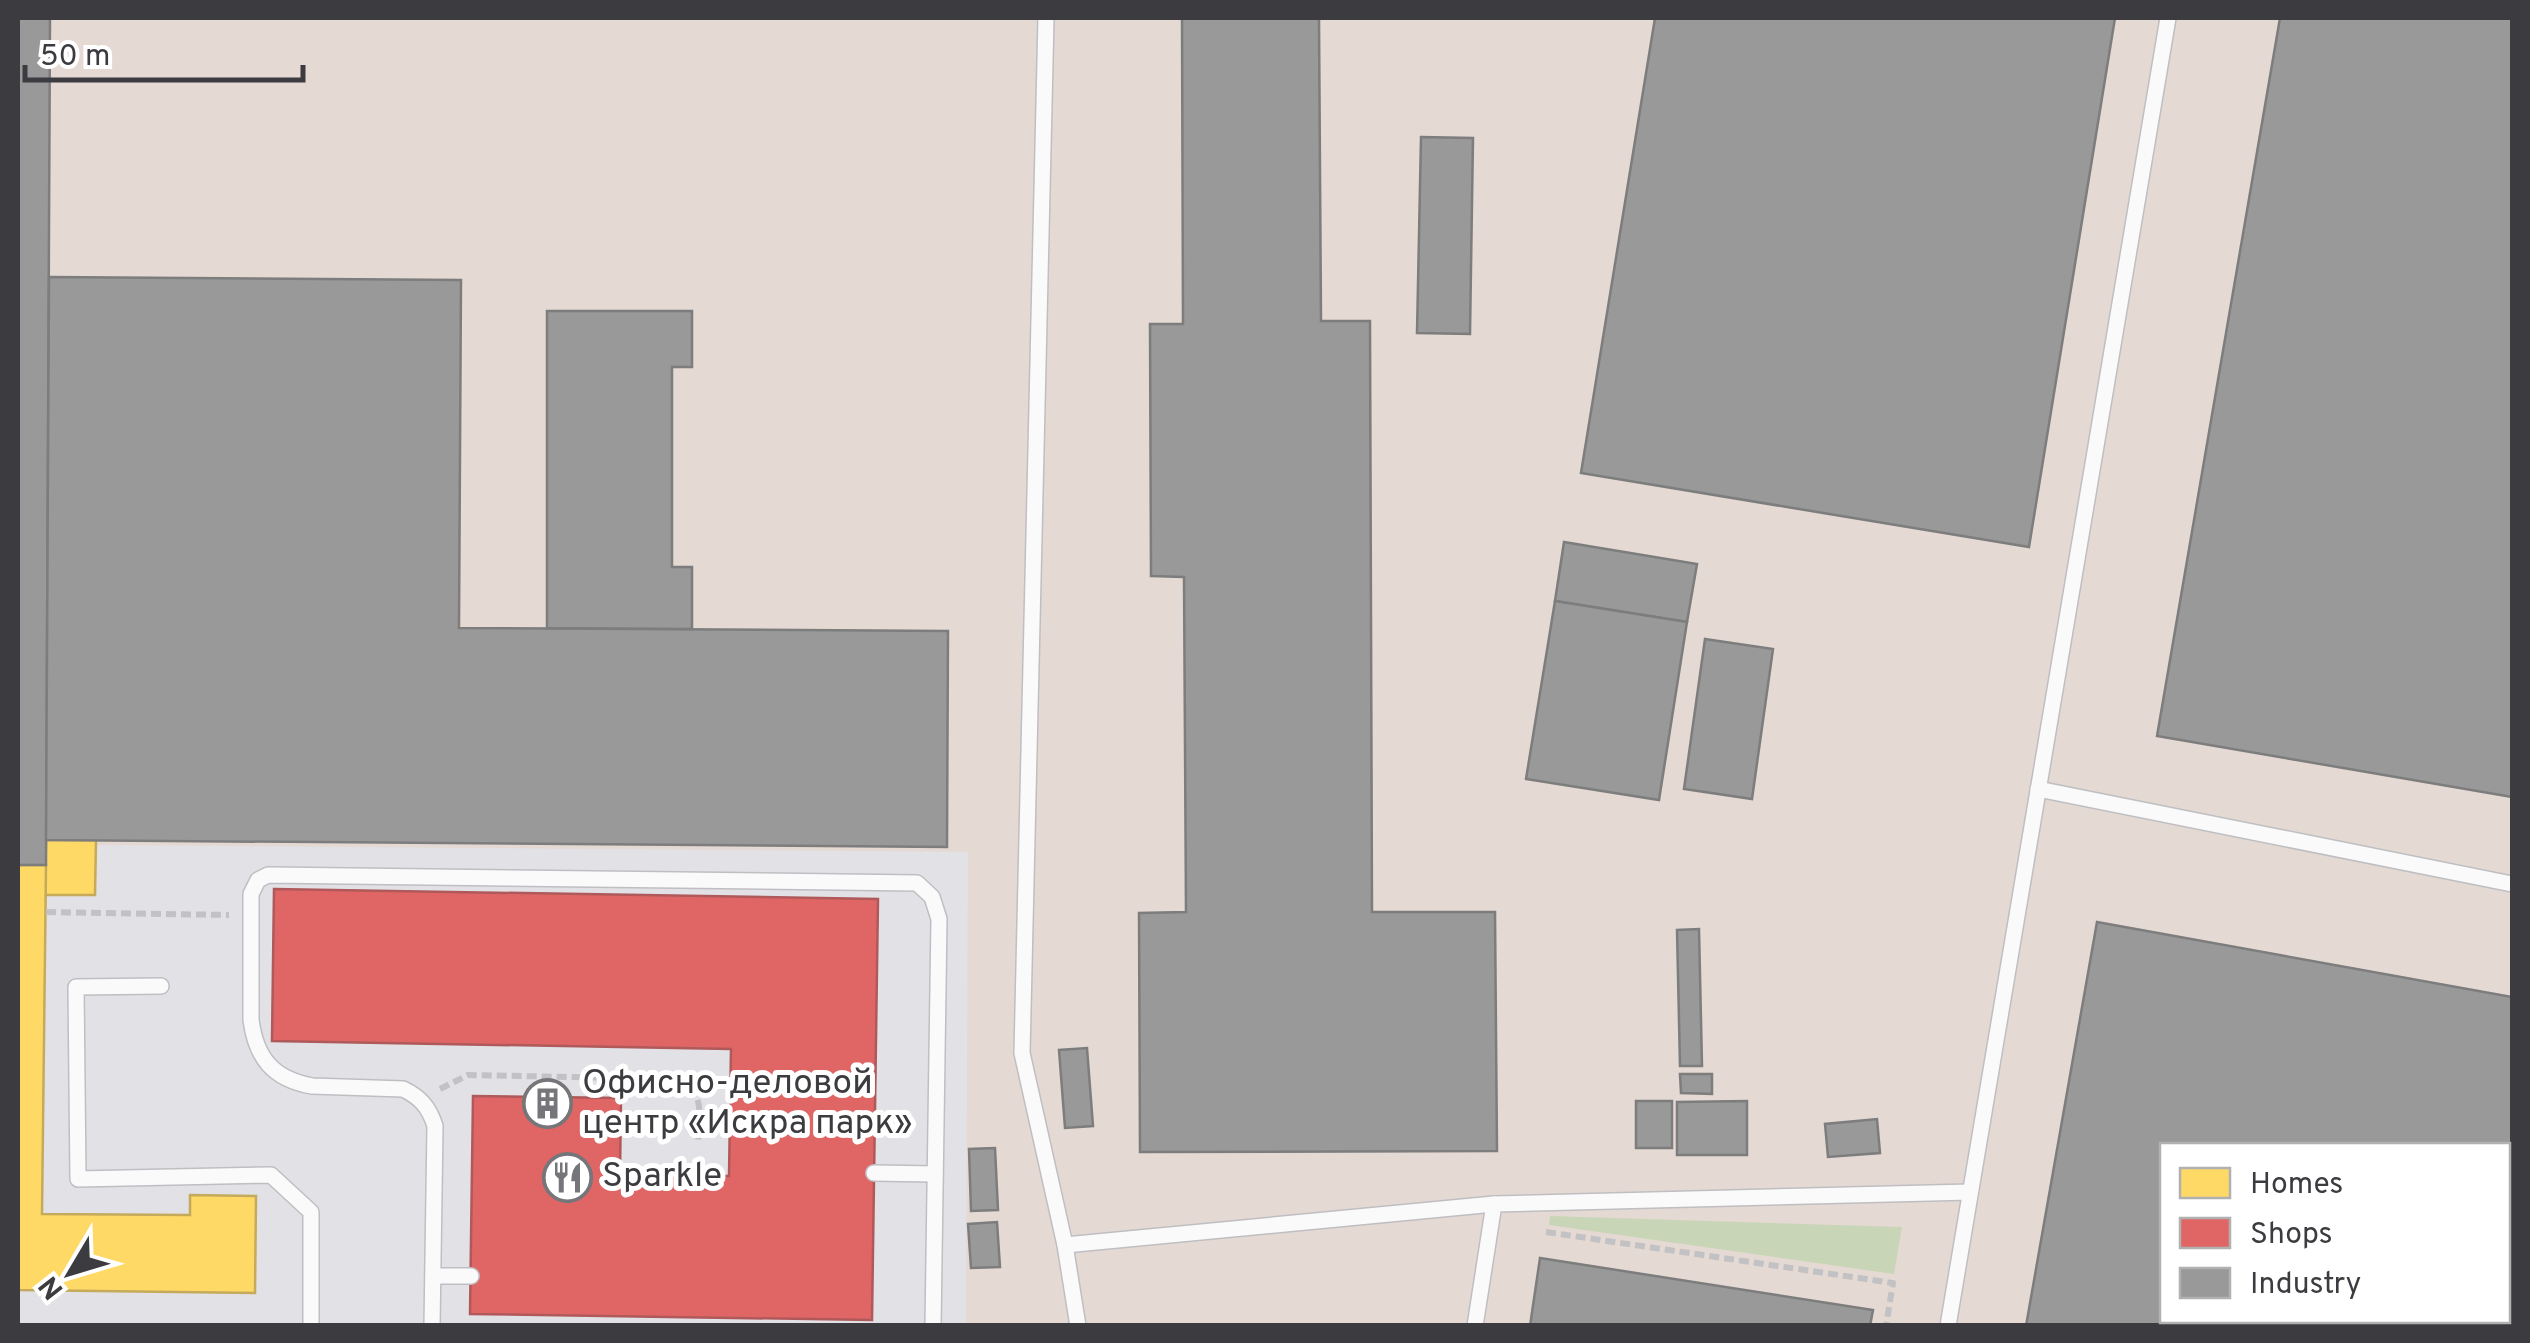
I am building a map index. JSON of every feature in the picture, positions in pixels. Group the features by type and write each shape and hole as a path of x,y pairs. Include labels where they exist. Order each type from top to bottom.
{"lane":[{"path":"1046,18 1022,1053 1065,1245 1078,1326"},
{"path":"1948,1326 2168,18"},
{"path":"2038,789 2512,884"},
{"path":"432,1326 435,1126 431,1113 423,1102 403,1089 298,1084 269,1066 254,1040 250,1020 251,894 254,886 268,875 917,884 932,897 939,918 933,1326"},
{"path":"161,986 76,988 78,1179 271,1175 310,1212 311,1326"},
{"path":"874,1173 935,1174"},
{"path":"1065,1245 1494,1204 1970,1192"},
{"path":"1475,1326 1494,1204"},
{"path":"433,1276 471,1276"}],"path":[{"path":"46,912 250,916"},
{"path":"423,1102 440,1088 468,1075 672,1079 687,1083 696,1092 698,1143"},
{"path":"1491,1224 1894,1283 1886,1326"}],"shaded area":[{"path":"18,18 2512,18 2512,1325 966,1325 968,852 97,845 95,895 45,895 46,865 18,865"}],"green space":[{"path":"1550,1216 1902,1227 1894,1274 1549,1225"}],"building: Homes":[{"path":"46,840 96,840 95,895 45,895"},
{"path":"18,865 46,865 42,1214 190,1215 190,1195 256,1196 255,1293 18,1290"}],"building: Shops":[{"name":"Офисно-деловой центр «Искра парк»","path":"274,889 878,899 872,1320 470,1314 473,1096 621,1098 620,1174 729,1176 731,1049 272,1041"}],"building: Industry":[{"path":"18,18 50,18 46,865 18,865"},
{"path":"1182,18 1319,18 1321,321 1370,321 1372,912 1495,912 1497,1151 1140,1152 1139,913 1186,912 1184,577 1151,576 1150,324 1183,324"},
{"path":"1655,18 2115,18 2029,547 1581,473"},
{"path":"2280,18 2512,18 2512,797 2157,736"},
{"path":"1421,137 1473,138 1470,334 1417,333"},
{"path":"49,277 461,280 459,628 948,631 947,847 46,840"},
{"path":"547,311 692,311 692,367 672,367 672,567 692,567 692,629 547,628"},
{"path":"1564,542 1697,564 1687,622 1555,601"},
{"path":"1555,601 1687,622 1659,800 1526,779"},
{"path":"1705,639 1773,649 1752,799 1684,789"},
{"path":"2097,922 2512,997 2512,1326 2026,1326"},
{"path":"1699,929 1702,1066 1680,1066 1677,930"},
{"path":"1087,1048 1093,1126 1065,1128 1059,1050"},
{"path":"1680,1074 1712,1074 1712,1094 1681,1093"},
{"path":"1636,1101 1672,1101 1672,1148 1636,1148"},
{"path":"1747,1101 1747,1155 1677,1155 1677,1102"},
{"path":"1877,1119 1880,1153 1828,1157 1825,1124"},
{"path":"995,1148 998,1210 971,1211 969,1149"},
{"path":"997,1222 1000,1267 971,1268 968,1224"},
{"path":"1540,1258 1873,1310 1870,1326 1530,1326"}],"place":[{"name":"Офисно-деловой центр «Искра парк»","path":"547,1104"},
{"name":"Sparkle","path":"567,1177"}]}
